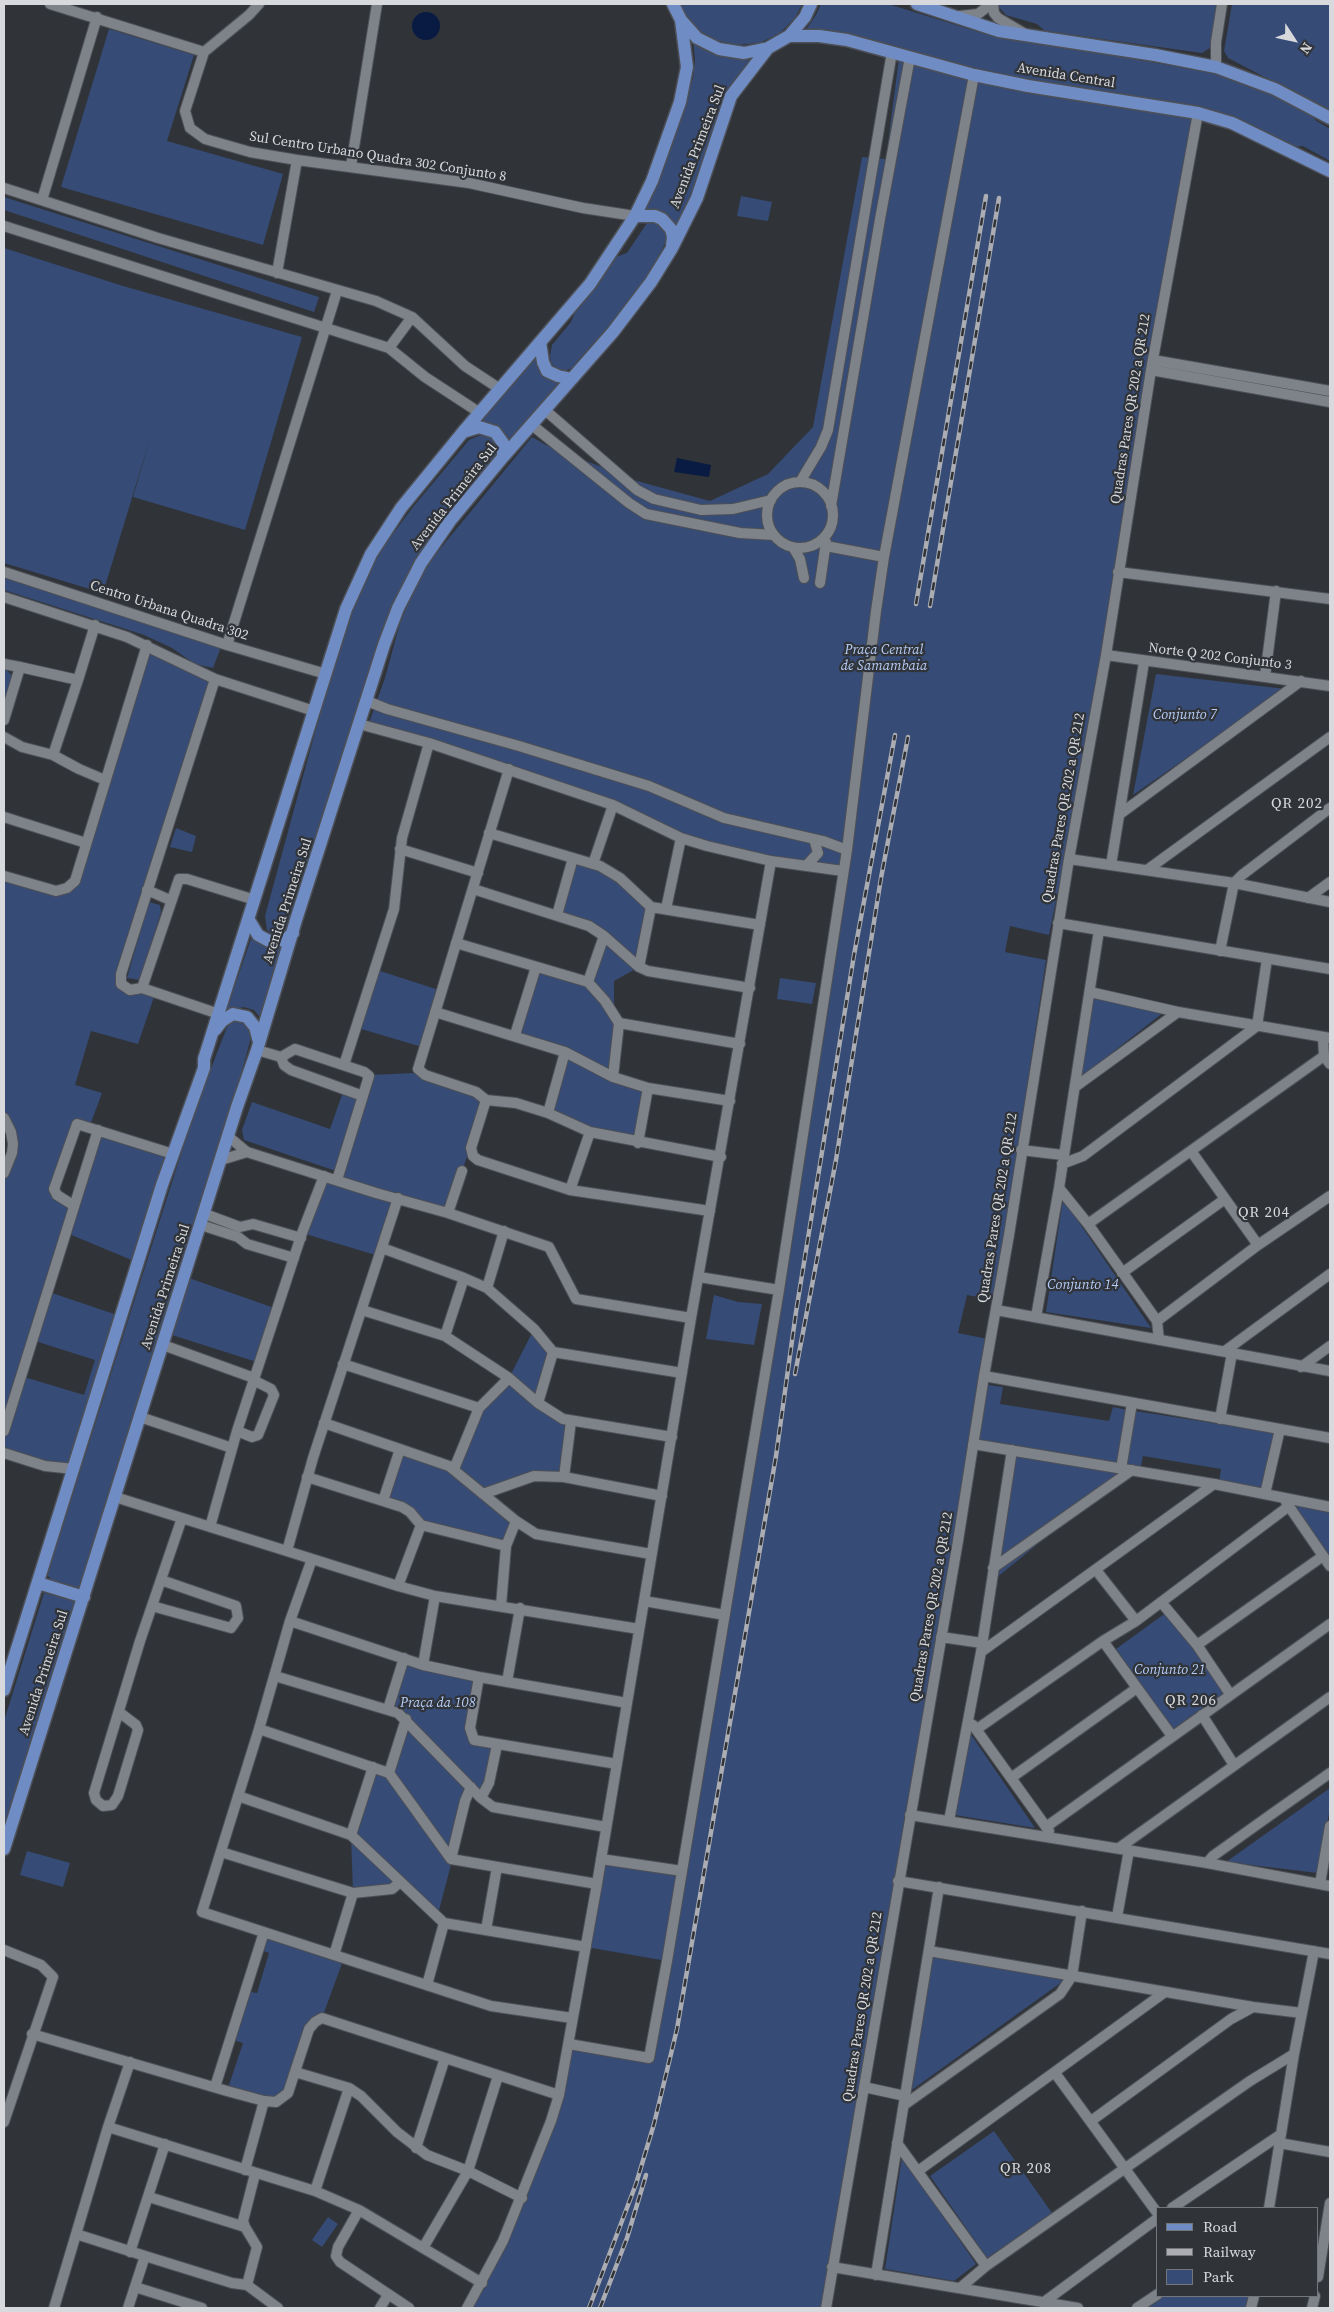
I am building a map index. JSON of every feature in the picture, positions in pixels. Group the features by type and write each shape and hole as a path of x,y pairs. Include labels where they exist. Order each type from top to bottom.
{"main road":[{"path":"4,1690 174,1154 204,1068 204,1059 346,608 371,554 401,508 463,432 590,284 635,216 652,181 665,146 682,94 688,67 680,20 672,4"},
{"path":"680,20 698,38 719,49 744,53 768,48 789,36 805,17 811,4"},
{"path":"917,4 999,31 1155,55 1216,67 1275,89 1330,118"},
{"name":"Avenida Central","path":"789,36 819,36 847,40 974,75 1028,86 1198,112 1232,123 1330,171"},
{"name":"Avenida Primeira Sul","path":"4,1849 6,1834 84,1597 359,724 394,620 421,563 450,521 503,457 613,332 652,282 672,248 697,198 731,96 768,48"},
{"path":"635,216 655,216 662,219 671,229 673,237 672,248"},
{"path":"540,342 543,362 547,371 572,379"},
{"path":"463,432 480,427 496,432 503,443 503,457"},
{"path":"249,920 258,935 269,941 285,940 293,933"},
{"path":"214,1030 222,1021 233,1014 247,1016 254,1025 258,1046"},
{"path":"38,1583 84,1597"}],"street":[{"path":"50,4 97,17 204,52 260,4"},
{"path":"351,166 377,4"},
{"path":"954,17 978,14 992,4 994,13 998,18 1030,36"},
{"path":"1216,67 1216,42 1222,4"},
{"path":"42,200 97,17"},
{"path":"1203,64 1216,42"},
{"name":"Sul Centro Urbano Quadra 302 Conjunto 8","path":"204,52 185,111 190,128 205,139 250,152 469,183 584,208 635,216"},
{"path":"800,482 821,447 828,430 892,52"},
{"path":"820,583 910,57"},
{"path":"569,2044 649,2058 779,1290 847,850 884,556 974,75"},
{"name":"Quadras Pares QR 202 a QR 212","path":"826,2308 958,1541 1058,923 1106,655 1152,365 1198,112"},
{"path":"277,273 297,160"},
{"path":"4,188 277,273 376,301 412,317 465,366 500,389"},
{"path":"4,226 325,326 389,348 425,377 480,413"},
{"path":"227,645 337,291"},
{"path":"389,348 412,317"},
{"path":"1152,365 1330,391"},
{"path":"1152,365 1330,402"},
{"path":"545,410 638,490 654,499 701,510 733,509 770,500"},
{"path":"532,425 629,503 646,514 740,534 774,535"},
{"path":"828,531 813,545 793,547 780,542 774,535 767,518 770,500 780,488 800,482 819,488 832,506"},
{"path":"826,546 884,556"},
{"path":"793,547 800,559 804,578"},
{"name":"Centro Urbana Quadra 302","path":"4,572 227,645 326,674"},
{"path":"1118,572 1330,599"},
{"path":"1265,676 1276,591"},
{"path":"4,597 147,645 215,679 314,711"},
{"path":"53,755 95,626"},
{"path":"4,876 59,891 68,888 75,881 147,645"},
{"name":"Norte Q 202 Conjunto 3","path":"1106,655 1144,662 1265,676 1330,686"},
{"path":"1111,865 1144,662"},
{"path":"4,664 78,680"},
{"path":"4,720 20,667"},
{"path":"215,679 147,890 120,981 122,986 130,990 142,988 219,1014"},
{"path":"1120,814 1301,681"},
{"path":"367,701 386,709 519,746 649,786 724,818 746,825 814,839 847,850"},
{"path":"359,724 429,743 613,805 681,838 729,852 771,861 843,872"},
{"path":"4,737 22,747 53,755 105,780"},
{"path":"1147,870 1330,737"},
{"path":"344,1065 394,909 399,879 400,849 429,743"},
{"path":"509,769 418,1069 425,1075 476,1092 486,1100 516,1103 548,1113 590,1132 721,1157"},
{"path":"593,864 613,805"},
{"path":"1220,950 1234,883 1330,808"},
{"path":"4,816 86,843"},
{"path":"489,832 593,864 620,878 651,907 760,925"},
{"path":"666,909 681,838"},
{"path":"806,866 818,853 814,839"},
{"path":"400,849 478,872"},
{"path":"557,915 573,858"},
{"path":"1069,859 1234,883 1330,902"},
{"path":"467,2308 504,2241 522,2198 559,2095 597,1884 691,1318 721,1157 771,861"},
{"path":"142,988 177,881 184,878 255,900"},
{"path":"1308,898 1330,882"},
{"path":"473,889 589,926 604,936 639,967 657,973 750,988"},
{"path":"147,890 170,900"},
{"path":"639,967 651,907"},
{"path":"1058,923 1330,969"},
{"path":"1036,1317 1059,1188 1099,930"},
{"path":"588,982 604,936"},
{"path":"456,943 588,982 619,1023 613,1077"},
{"path":"1021,1150 1063,1160 1083,1156 1258,1026 1267,959"},
{"path":"514,1035 536,967"},
{"path":"1088,1224 1191,1151 1327,1060 1327,1037 1178,1012 1090,992"},
{"path":"435,1012 565,1052 613,1077 648,1088 730,1101"},
{"path":"1075,1087 1178,1012"},
{"path":"619,1023 740,1044"},
{"path":"258,1046 282,1057"},
{"path":"282,1057 295,1050 344,1065 368,1075 369,1079 364,1096 337,1180"},
{"path":"548,1113 565,1052"},
{"path":"282,1057 284,1065 290,1070 364,1096"},
{"path":"638,1142 648,1088"},
{"path":"486,1100 471,1148 473,1156 484,1162 570,1190 710,1211"},
{"path":"4,1118 11,1132 13,1144 12,1153 4,1174"},
{"path":"73,1205 55,1192 56,1181 76,1124 82,1124 174,1154"},
{"path":"4,1432 73,1205 98,1130"},
{"path":"570,1190 590,1132"},
{"path":"229,1137 247,1152 448,1213 548,1247 576,1299 691,1318"},
{"path":"1191,1151 1258,1245"},
{"path":"221,1160 247,1152"},
{"path":"448,1213 462,1171"},
{"path":"210,1527 237,1431 294,1258 324,1176"},
{"path":"1059,1188 1088,1224 1157,1321 1159,1340"},
{"path":"1157,1321 1258,1245 1330,1196"},
{"path":"286,1551 324,1423 398,1198"},
{"path":"1122,1273 1225,1199"},
{"path":"203,1220 239,1232 247,1244 294,1258"},
{"path":"239,1232 253,1224 301,1238"},
{"path":"487,1288 504,1231"},
{"path":"382,1248 487,1288 534,1329 554,1352 682,1373"},
{"path":"1220,1419 1228,1352 1330,1274"},
{"path":"445,1336 464,1278"},
{"path":"699,1278 779,1290"},
{"path":"362,1310 445,1336 509,1378 538,1404 555,1416 571,1421 672,1437"},
{"path":"996,1310 1330,1371"},
{"path":"163,1346 254,1379 272,1389 274,1395 258,1435 252,1437 237,1431"},
{"path":"1301,1367 1330,1346"},
{"path":"538,1404 554,1352"},
{"path":"343,1364 478,1408"},
{"path":"984,1376 1330,1438"},
{"path":"454,1469 478,1408 509,1378"},
{"path":"1120,1468 1132,1404"},
{"path":"140,1417 232,1448"},
{"path":"564,1477 571,1421"},
{"path":"324,1423 454,1469 516,1521 536,1534 652,1554"},
{"path":"1266,1494 1280,1430"},
{"path":"973,1444 1214,1484 1330,1507"},
{"path":"383,1501 400,1449"},
{"path":"949,1821 981,1648 1012,1450"},
{"path":"4,1453 72,1474"},
{"path":"993,1568 1132,1470"},
{"path":"483,1494 534,1476 564,1477 662,1496"},
{"path":"307,1477 406,1509 421,1525 506,1546"},
{"path":"941,1637 981,1648 1096,1570 1214,1484"},
{"path":"115,1497 435,1596 639,1628"},
{"path":"1282,1498 1330,1566"},
{"path":"977,1729 1103,1641 1136,1621 1289,1506"},
{"path":"119,1712 136,1724 138,1730 118,1796 112,1804 103,1806 98,1802 94,1793 119,1712 152,1606 182,1518"},
{"path":"500,1606 506,1546 516,1521"},
{"path":"398,1586 421,1525"},
{"path":"1197,1645 1322,1556"},
{"path":"312,1559 290,1621 260,1729 202,1912 491,2006 572,2018"},
{"path":"1096,1570 1136,1621"},
{"path":"152,1606 231,1628 238,1618 236,1606 161,1580"},
{"path":"423,1665 435,1596"},
{"path":"644,1601 725,1615"},
{"path":"1162,1602 1197,1645 1230,1694"},
{"path":"507,1682 520,1608"},
{"path":"290,1621 423,1665 479,1677 627,1703"},
{"path":"1046,1827 1330,1624"},
{"path":"1103,1641 1172,1736"},
{"path":"388,1708 404,1658"},
{"path":"275,1676 388,1708 398,1713 406,1719 481,1798 501,1809 606,1827"},
{"path":"479,1677 470,1731 474,1740 617,1764"},
{"path":"1011,1778 1137,1688"},
{"path":"1118,1917 1124,1849 1234,1765 1330,1697"},
{"path":"1202,1715 1234,1765"},
{"path":"389,1773 406,1719"},
{"path":"968,1719 1054,1838"},
{"path":"260,1729 389,1773 451,1858 597,1884"},
{"path":"481,1798 489,1782 497,1745"},
{"path":"351,1835 373,1767"},
{"path":"1207,1863 1229,1844 1330,1773"},
{"path":"451,1858 465,1801 471,1787"},
{"path":"238,1796 351,1835 444,1922 586,1947"},
{"path":"910,1815 1124,1849 1325,1885 1330,1826"},
{"path":"221,1852 353,1893 392,1889 400,1882"},
{"path":"601,1859 682,1871"},
{"path":"486,1930 497,1867"},
{"path":"898,1881 1330,1954"},
{"path":"876,2275 939,1887"},
{"path":"334,1955 353,1893"},
{"path":"905,2101 1060,1994 1072,1976 1082,1911"},
{"path":"427,1985 444,1922"},
{"path":"214,2087 264,1932"},
{"path":"4,1950 41,1965 53,1977 32,2034 4,2122"},
{"path":"929,1951 1252,2007 1302,2013"},
{"path":"1269,2207 1294,2054 1314,1951"},
{"path":"918,2171 1165,1992"},
{"path":"1090,2121 1232,2019 1252,2007"},
{"path":"32,2034 264,2101 276,2102 288,2093 309,2029 322,2018 559,2095"},
{"path":"960,2288 986,2266 1124,2169 1250,2081 1294,2054"},
{"path":"416,2148 445,2058"},
{"path":"54,2308 108,2127 130,2062"},
{"path":"295,2072 349,2088 361,2096 416,2148 440,2161 468,2171 522,2198"},
{"path":"1055,2073 1156,2211"},
{"path":"423,2248 468,2171 498,2076"},
{"path":"864,2087 905,2101"},
{"path":"315,2191 349,2088"},
{"path":"244,2170 264,2101"},
{"path":"108,2127 315,2191 359,2210 482,2283"},
{"path":"1174,2207 1280,2139 1330,2152"},
{"path":"897,2143 986,2266"},
{"path":"130,2252 165,2144"},
{"path":"247,2286 258,2250 243,2221 255,2174"},
{"path":"149,2197 245,2227"},
{"path":"1319,2272 1328,2232 1330,2203"},
{"path":"359,2210 338,2247 336,2256 388,2295 409,2308"},
{"path":"1050,2305 1156,2220"},
{"path":"76,2234 130,2252 247,2286 271,2306"},
{"path":"128,2308 145,2256"},
{"path":"832,2268 960,2288 1050,2305 1078,2308"},
{"path":"135,2287 202,2308"},
{"path":"380,2308 388,2295"},
{"path":"1137,2308 1156,2295"}],"green space":[{"path":"680,4 802,4 795,18 779,34 759,43 737,45 715,40 696,29 682,12"},
{"path":"821,4 888,4 979,32 1214,73 1289,102 1313,115 1315,120 1330,129 1330,161 1303,146 1294,147 1266,132 1210,111 983,75 805,31"},
{"path":"996,4 1219,4 1214,37 1210,48 1202,53 1045,31 1037,24 1006,15"},
{"path":"1232,4 1330,4 1330,111 1228,58 1224,51"},
{"path":"109,29 194,55 167,141 283,174 263,245 61,187"},
{"path":"693,39 751,58 727,92 694,196 677,232 645,211 693,78 695,60"},
{"name":"Praça Central de Samambaia","path":"899,58 986,82 1192,117 1193,130 1109,639 1049,935 1010,926 1005,952 1046,960 995,1300 967,1295 958,1333 988,1339 822,2308 469,2308 551,2121 569,2044 648,2058 667,1961 586,1947 601,1859 682,1871 843,872 729,852 508,770 424,747 369,723 385,678 400,623 421,572 532,437 546,445 637,481 710,501 768,474 813,427 862,157 886,159"},
{"path":"741,196 772,202 768,221 737,216"},
{"path":"4,197 319,297 314,312 4,210"},
{"path":"653,219 667,226 667,239 648,280 606,333 595,341 572,368 564,371 557,369 551,363 552,345 571,322 577,308 616,257 627,253 647,223"},
{"path":"4,248 123,286 302,337 245,530 133,497 152,432 103,593 4,563"},
{"path":"535,355 538,365 564,382 508,448 496,426 478,422"},
{"path":"483,434 496,437 502,447 414,569 287,933 274,936 267,930 265,916 320,714 355,604 380,551 413,507 469,440"},
{"path":"4,577 221,647 213,668 195,664 172,648 144,635 4,590"},
{"path":"147,645 217,677 122,981 156,991 138,1044 91,1031 75,1085 102,1093 89,1128 79,1125 56,1193 74,1199 49,1292 117,1315 72,1475 4,1453 4,1171 12,1153 4,1118 4,876 67,888 75,881","holes":["32,1340 95,1360 84,1395 21,1376"]},
{"path":"4,667 13,677 4,708"},
{"name":"Conjunto 7","path":"1156,674 1286,689 1133,795"},
{"path":"176,828 196,836 192,852 170,847"},
{"path":"573,858 600,866 651,907 639,967 614,981 614,1002 619,1023 613,1077 648,1088 638,1143 548,1113 565,1052 515,1035 536,967 588,982 605,936 557,915"},
{"path":"149,902 160,905 161,912 140,980 127,978"},
{"path":"252,936 286,943 263,1021 254,1010 243,1007 225,1014"},
{"path":"377,970 442,991 422,1047 358,1028"},
{"path":"780,978 816,983 812,1004 777,999"},
{"path":"1092,995 1164,1012 1081,1077"},
{"path":"242,1019 252,1034 227,1126 83,1584 79,1588 53,1581 47,1575 195,1110 227,1027 231,1021"},
{"path":"415,1073 486,1100 448,1213 398,1198 379,1256 302,1233 324,1176 337,1180 369,1075"},
{"path":"343,1092 361,1097 336,1169 333,1170 244,1140 242,1130 252,1102 330,1129"},
{"path":"97,1132 167,1154 134,1261 69,1234"},
{"name":"Conjunto 14","path":"1063,1199 1151,1328 1046,1312"},
{"path":"189,1278 277,1309 260,1363 172,1335"},
{"path":"714,1295 738,1302 762,1304 754,1345 706,1339"},
{"path":"534,1329 553,1352 538,1403 571,1421 564,1477 534,1476 483,1494 516,1521 506,1546 418,1520 383,1501 400,1449 454,1469 479,1408 509,1378"},
{"path":"988,1385 1003,1387 1000,1404 1109,1421 1113,1407 1133,1411 1124,1474 996,1578 1016,1456 1116,1472 977,1447"},
{"path":"1135,1411 1277,1433 1264,1498 1218,1489 1221,1469 1143,1456 1139,1475 1125,1473"},
{"path":"1291,1505 1330,1512 1330,1558"},
{"path":"44,1593 79,1602 4,1831 4,1721"},
{"name":"Conjunto 21","path":"1167,1612 1225,1692 1173,1729 1116,1649"},
{"name":"Praça da 108","path":"404,1658 479,1677 474,1740 497,1745 481,1798 471,1788 437,1918 400,1882 353,1893 351,1835 373,1767 389,1773 406,1720 388,1709"},
{"path":"970,1733 1035,1828 955,1815"},
{"path":"1330,1788 1330,1808 1318,1873 1226,1862"},
{"path":"27,1851 70,1863 63,1887 20,1875"},
{"path":"264,1932 344,1958 322,2018 319,2019 280,2101 227,2091 243,2043 230,2039 245,1991 257,1993 269,1953 259,1949"},
{"path":"930,1956 1066,1979 909,2092"},
{"path":"994,2131 1052,2213 987,2258 930,2176"},
{"path":"902,2157 976,2264 954,2281 885,2269"},
{"path":"328,2217 338,2224 322,2247 312,2240"},
{"path":"1156,2297 1255,2297 1253,2308 1134,2308"}],"shaded area":[{"path":"426,12 436,16 440,26 436,36 426,40 416,36 412,26 416,16"},
{"path":"677,458 711,465 709,477 674,472"}],"railway":[{"path":"916,604 986,196"},
{"path":"930,606 999,198"},
{"path":"589,2308 636,2184 654,2124 677,2029 776,1456 796,1312 854,955 895,735"},
{"path":"795,1374 836,1160 881,878 908,737"},
{"path":"600,2308 627,2238 646,2175"}],"district":[{"name":"QR 202","path":"1297,804"},
{"name":"QR 204","path":"1264,1213"},
{"name":"QR 206","path":"1191,1701"},
{"name":"QR 208","path":"1026,2169"}]}
